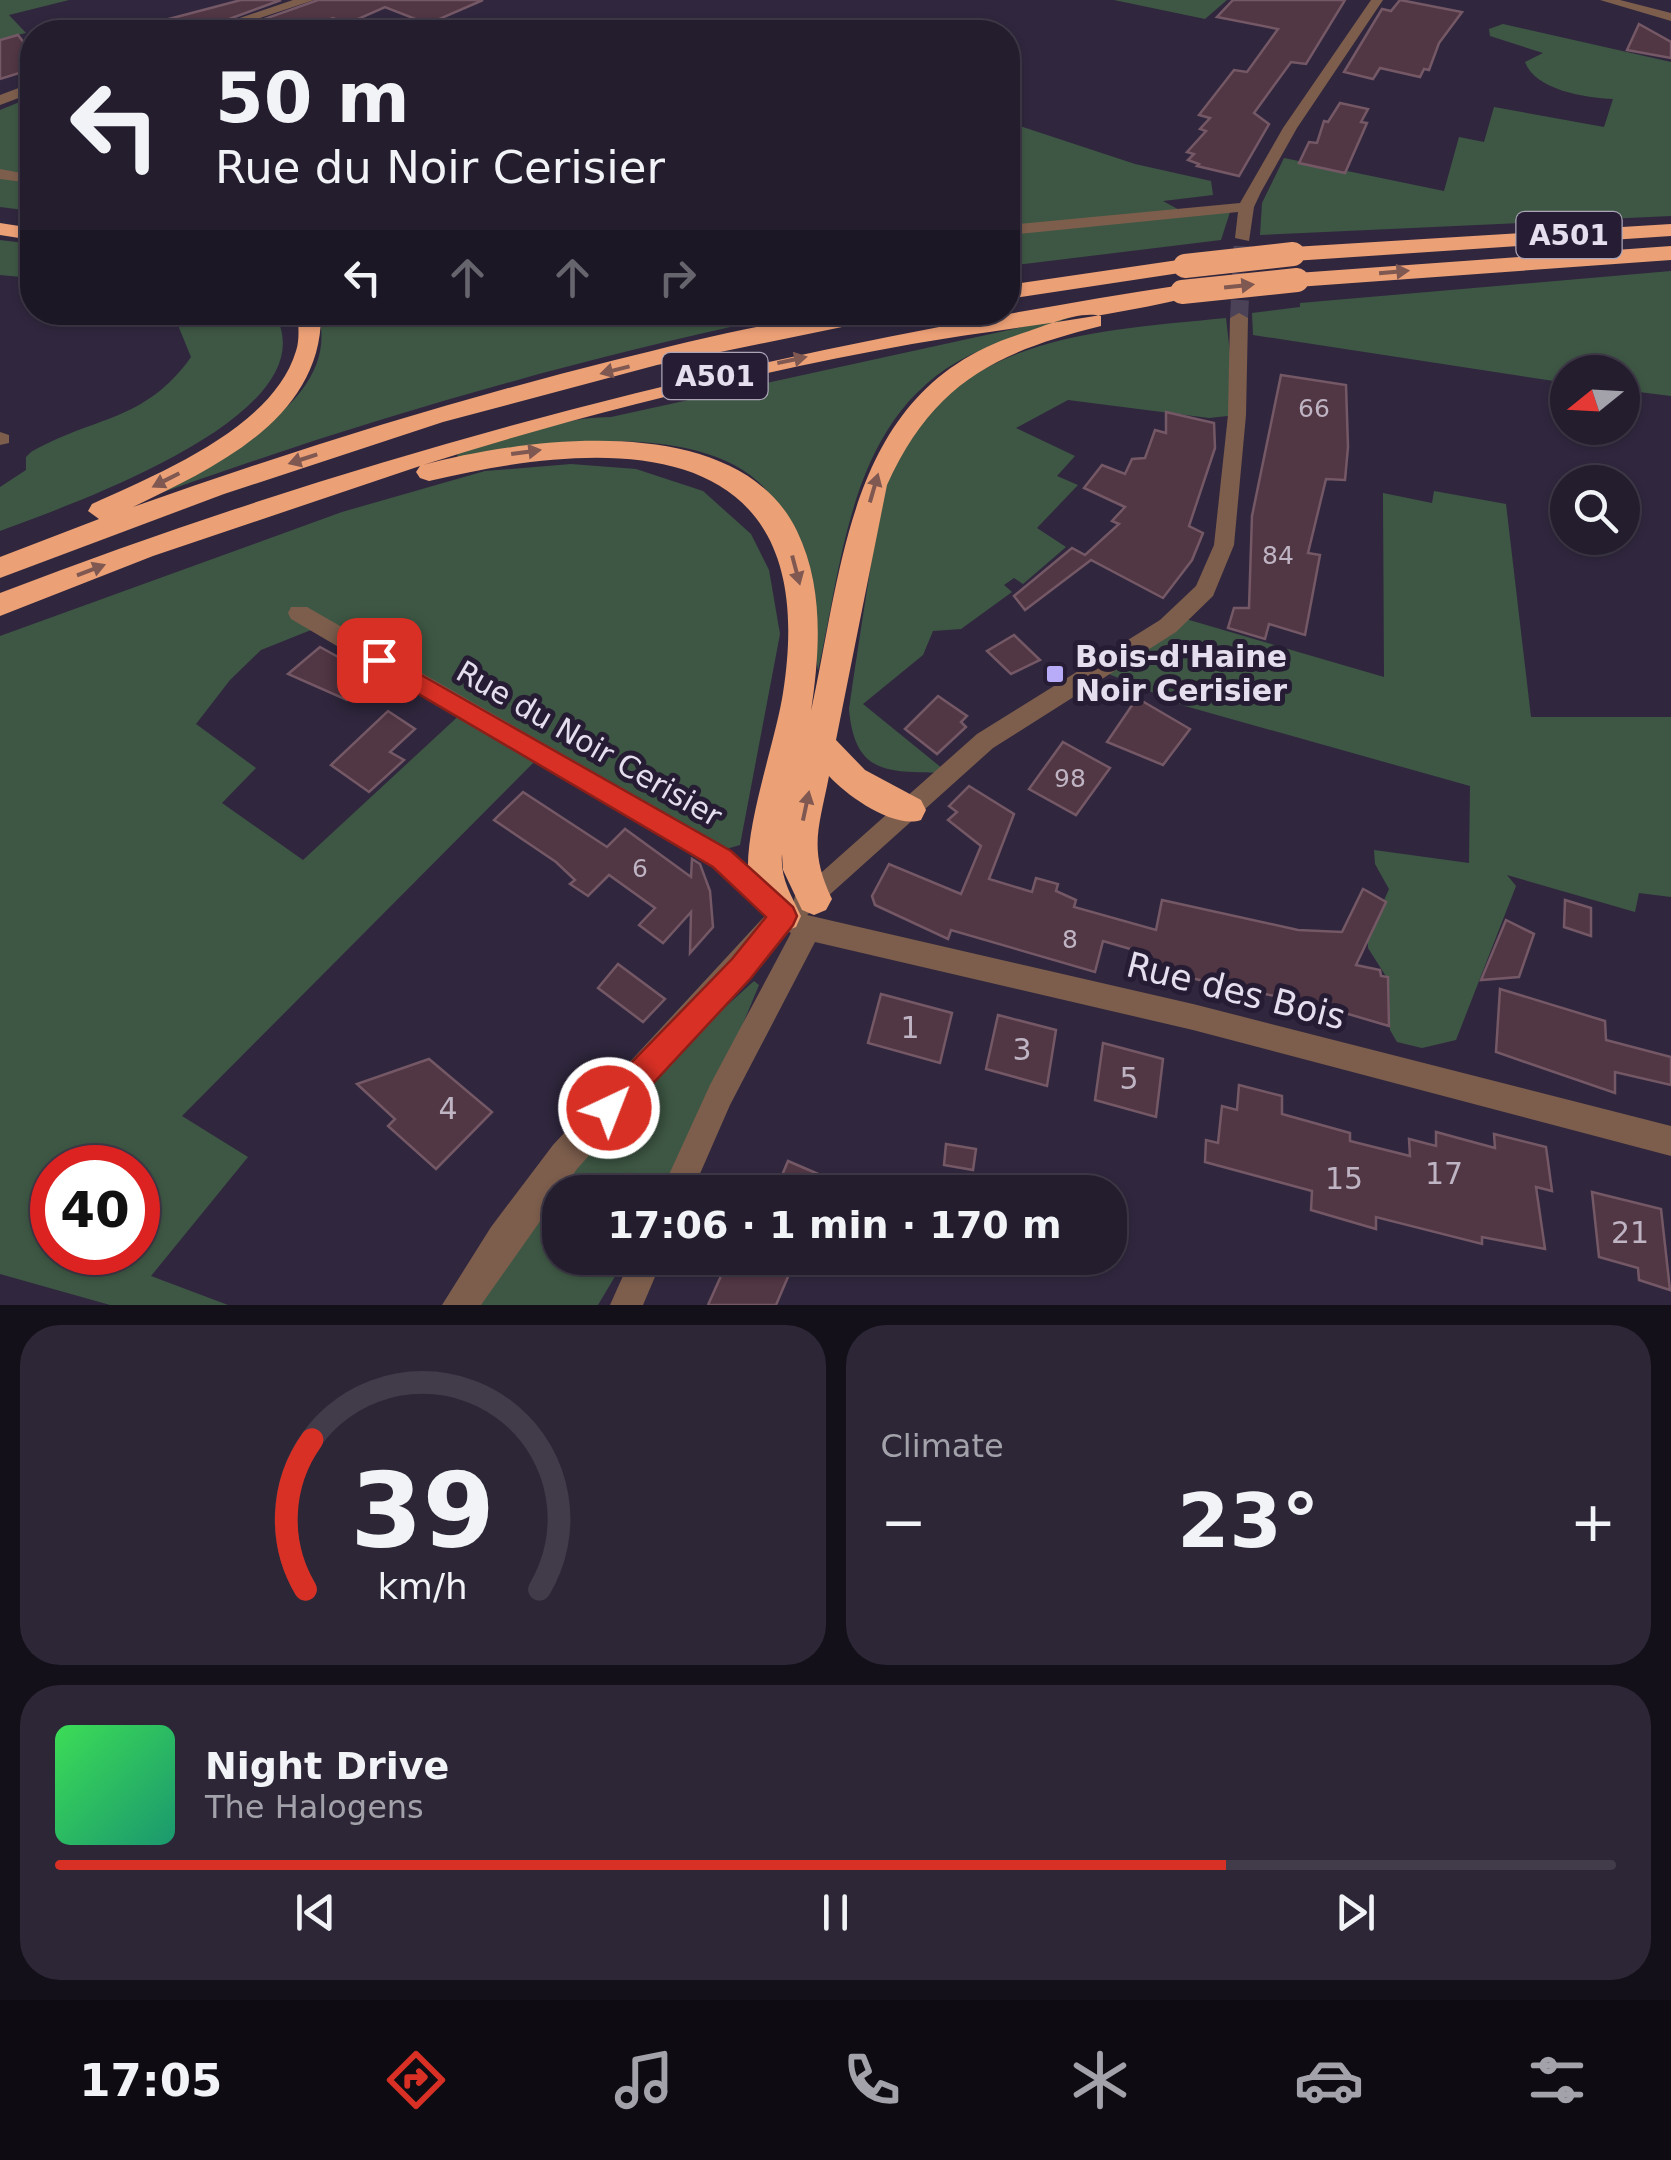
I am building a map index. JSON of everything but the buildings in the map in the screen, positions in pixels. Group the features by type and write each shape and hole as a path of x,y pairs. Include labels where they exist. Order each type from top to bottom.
{"highway":[{"name":"A501","path":"1020,312 1293,254 1671,230"},
{"name":"A501","path":"1020,291 1183,279 1297,280 1671,252"},
{"path":"1020,275 1134,262 1183,279"},
{"path":"802,914 798,855 874,485 909,415 957,373 989,357 1183,279"},
{"path":"9,564 84,520 216,452 256,422 294,386 308,361 312,325"},
{"name":"A501","path":"9,564 185,499 433,418 666,357 819,325"},
{"name":"A501","path":"0,605 260,508 445,448 674,385 955,325"},
{"path":"260,508 340,497 509,454 565,448 657,453 701,464 748,491 772,516 790,550 800,584 801,668 764,860 768,889 802,914"},
{"path":"820,744 853,780 909,810"}],"street":[{"path":"243,20 307,0"},
{"path":"1244,238 1246,207 1290,128 1377,0"},
{"path":"1606,0 1671,17"},
{"path":"1020,229 1246,207"},
{"path":"460,1305 520,1212 562,1160 742,968 985,740 1168,626 1205,590 1224,544 1237,415 1239,318"},
{"name":"Rue du Noir Cerisier","path":"299,613 722,859 802,914"},
{"path":"684,1175 802,914"},
{"name":"Rue des Bois","path":"802,914 1671,1140"},
{"path":"626,1305 639,1275"}],"green space":[{"path":"0,0 69,0 9,15 20,27 20,34 5,38 0,47"},
{"path":"1114,0 1227,0 1205,19"},
{"path":"1503,24 1671,62 1671,216 1260,235 1262,203 1284,158 1444,191 1459,137 1484,142 1494,107 1604,127 1613,99 1576,94 1539,79 1525,62 1543,53 1490,36 1489,29"},
{"path":"20,102 20,210 0,207 0,110"},
{"path":"1020,126 1135,164 1211,181 1213,195 1163,201 1185,213 1231,209 1221,240 1020,265"},
{"path":"0,240 20,242 20,277 0,275"},
{"path":"1671,271 1671,396 1640,392 1640,355 1550,355 1550,380 1253,335 1252,313 1300,307 1300,303"},
{"path":"1077,315 970,355 930,381 899,413 876,450 859,492 818,671 806,588 795,546 779,508 754,478 719,458 677,446 631,441 536,445 457,458 458,453 553,424 611,417"},
{"path":"1226,318 1237,415 1209,418 1068,400 1016,428 1075,456 1057,476 1078,485 1037,528 1066,547 1023,584 1014,578 1004,585 1012,592 961,629 933,631 923,655 863,704 948,773 893,770 868,759 859,748 849,709 879,507 908,440 941,401 979,372 1023,352 1121,329"},
{"path":"178,325 277,325 282,351 266,387 231,420 184,451 130,478 0,531 0,487 26,470 26,457 31,452 137,406 174,378 191,357"},
{"path":"319,325 741,325 545,372 298,446 135,502 262,428 290,404 311,377 321,347"},
{"path":"571,464 636,469 703,491 751,534 769,570 780,634 740,845 726,849 541,755 182,1116 248,1157 160,1265 160,1145 30,1145 30,1275 152,1275 228,1305 110,1305 0,1274 0,636 342,512 485,471","holes":["321,626 465,710 303,860 222,803 256,768 196,724 230,680 261,650"]},
{"path":"1434,491 1506,504 1531,717 1671,717 1671,897 1639,893 1635,912 1507,875 1516,886 1456,1040 1422,1048 1397,1042 1390,1030 1389,981 1368,948 1368,937 1389,889 1375,864 1374,850 1469,863 1470,786 1185,706 1097,669 1179,617 1384,677 1383,493 1432,503"},
{"path":"754,981 759,985 728,1060 720,1095 673,1175 571,1175 679,1049"},
{"path":"542,1209 542,1275 616,1275 598,1305 460,1305"}],"tunnel":[{"path":"1239,318 1243,238"}],"place":[{"name":"Bois-d'Haine Noir Cerisier","path":"1055,674"}],"route":[{"path":"379,660 722,859 783,916 742,968 609,1108"}]}
